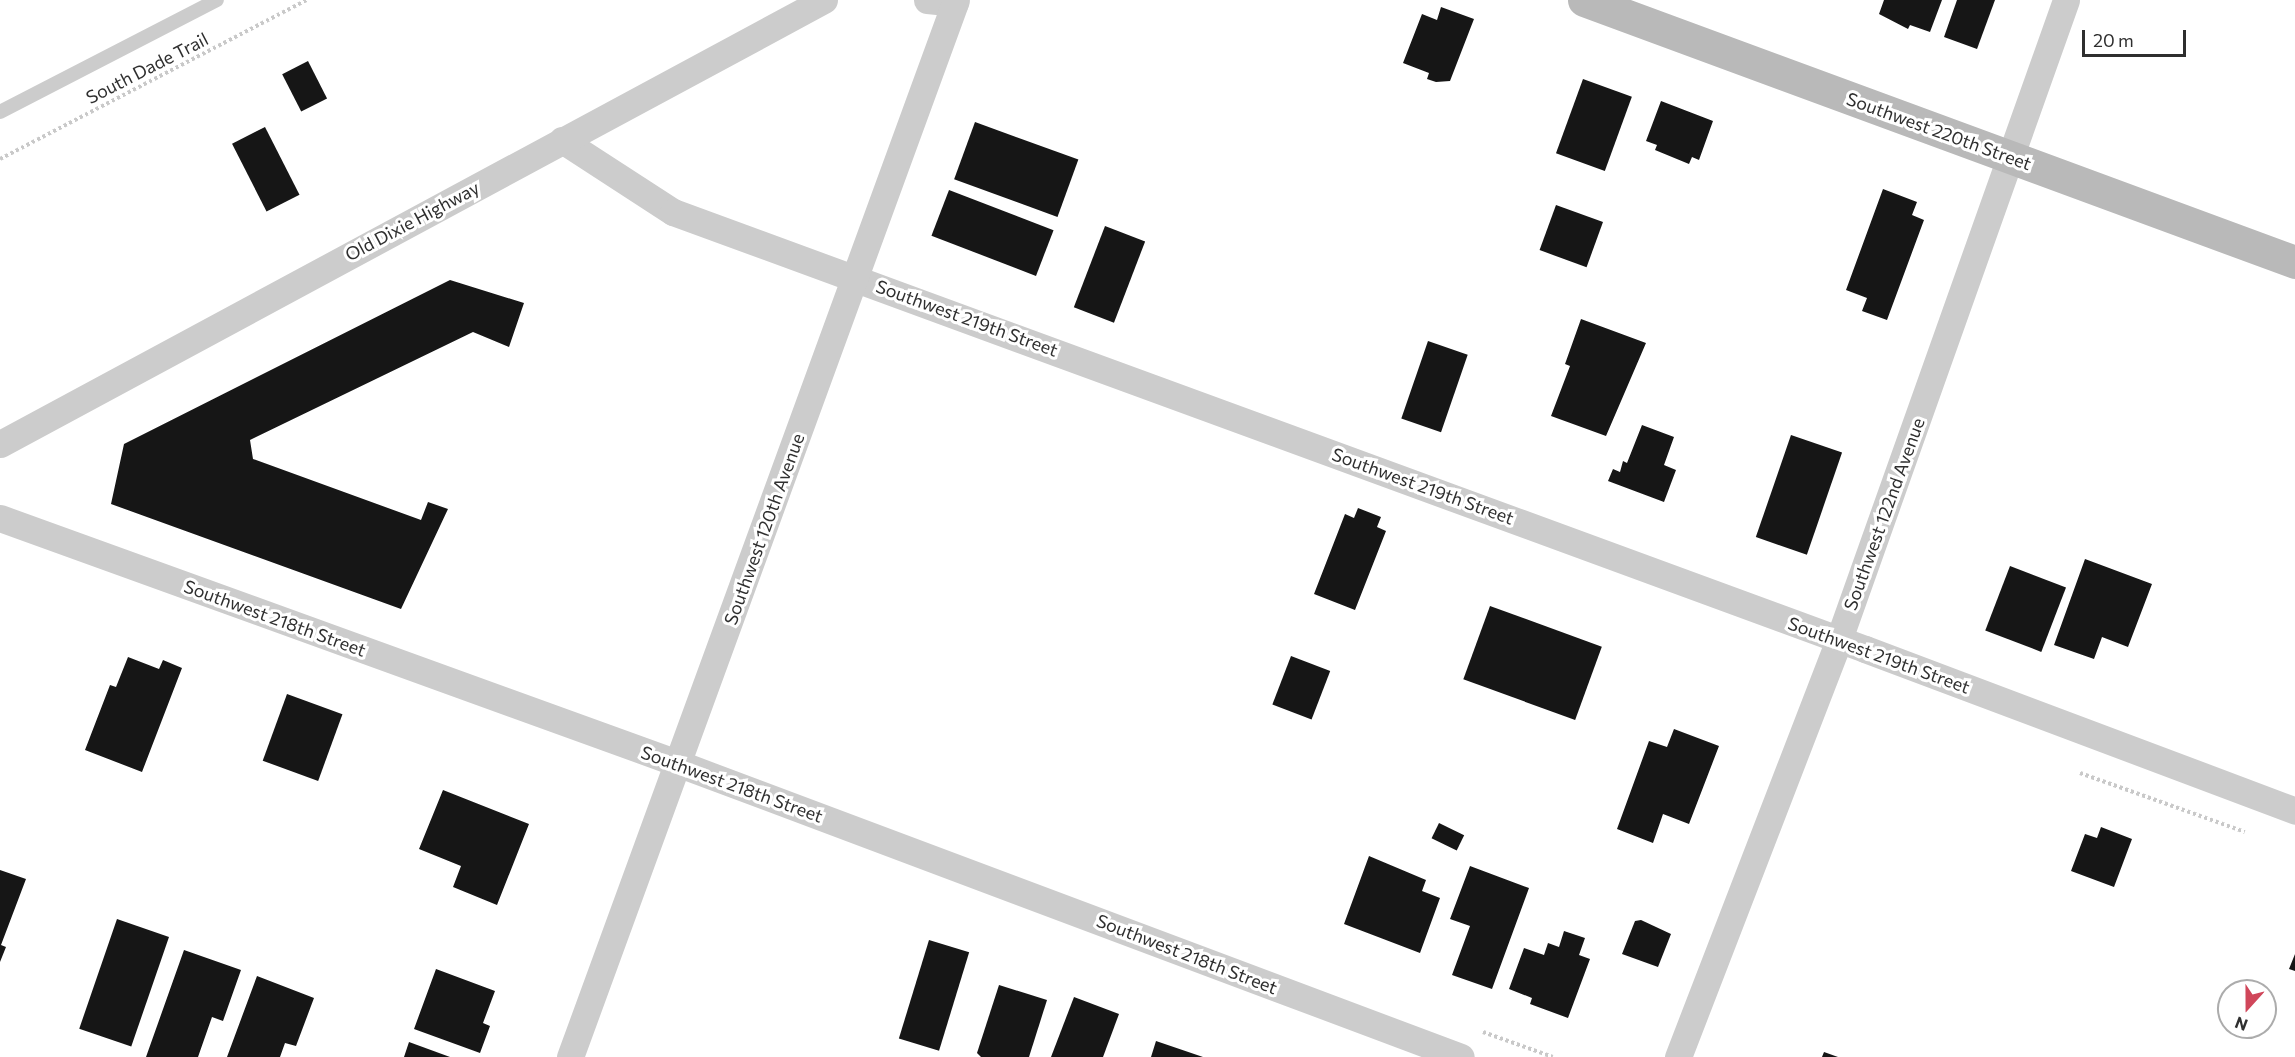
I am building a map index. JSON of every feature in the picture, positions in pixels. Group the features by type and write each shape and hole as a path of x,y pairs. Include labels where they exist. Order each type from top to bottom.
{"street":[{"name":"Old Dixie Highway","path":"0,444 824,0"},
{"path":"927,0 956,2"},
{"name":"Southwest 220th Street","path":"1584,0 2295,262"},
{"name":"Southwest 122nd Avenue","path":"1678,1057 1839,639 2066,0"},
{"name":"Southwest 120th Avenue","path":"570,1057 857,278 956,2"},
{"name":"Southwest 219th Street","path":"562,140 673,212 1839,639 2295,811"},
{"name":"Southwest 218th Street","path":"0,518 677,763 1461,1057"}],"lane":[{"path":"0,112 217,0"}],"path":[{"name":"South Dade Trail","path":"0,159 307,0"},
{"path":"2080,772 2245,832"},
{"path":"1483,1032 1553,1057"}],"building":[{"path":"1884,0 1942,0 1930,32 1910,25 1908,29 1879,14"},
{"path":"1957,0 1995,0 1977,49 1944,37"},
{"path":"1441,7 1474,19 1450,81 1436,82 1427,79 1429,73 1403,63 1422,14 1437,20"},
{"path":"308,61 327,98 301,112 282,74"},
{"path":"1583,79 1632,97 1605,171 1556,153"},
{"path":"1661,101 1713,121 1699,160 1692,157 1689,164 1655,150 1657,145 1646,141"},
{"path":"975,122 1078,160 1058,217 954,179"},
{"path":"265,127 300,195 267,212 232,144"},
{"path":"1883,189 1917,202 1912,215 1924,220 1887,320 1862,311 1867,298 1846,290"},
{"path":"949,190 1054,230 1036,276 931,236"},
{"path":"1556,205 1603,222 1587,267 1540,250"},
{"path":"1105,226 1145,241 1114,323 1074,307"},
{"path":"450,280 524,303 509,347 473,332 250,440 253,459 421,520 428,502 448,509 401,609 111,504 124,444"},
{"path":"1581,319 1646,343 1606,436 1551,416 1570,366 1565,364"},
{"path":"1428,341 1468,355 1441,432 1401,419"},
{"path":"1642,425 1674,437 1664,465 1676,470 1664,502 1608,481 1613,469 1620,472 1623,461 1627,463"},
{"path":"1791,435 1842,453 1807,555 1756,537"},
{"path":"1358,508 1381,517 1377,527 1386,531 1355,610 1314,594 1345,514 1354,518"},
{"path":"2085,559 2152,584 2128,647 2102,637 2094,659 2054,645"},
{"path":"2010,566 2066,588 2041,652 1985,630"},
{"path":"1490,606 1602,647 1575,720 1463,679"},
{"path":"1291,656 1330,671 1312,720 1272,705"},
{"path":"128,657 159,669 163,660 182,668 142,772 85,750 110,685 116,687"},
{"path":"287,694 342,714 318,781 263,761"},
{"path":"1674,729 1719,746 1689,824 1663,814 1653,843 1617,829 1649,741 1667,747"},
{"path":"443,790 529,824 497,905 453,887 461,866 419,849"},
{"path":"1439,823 1464,835 1457,851 1432,838"},
{"path":"2101,827 2132,839 2114,887 2071,871 2085,834 2097,838"},
{"path":"1369,856 1426,880 1422,891 1440,898 1420,953 1344,924"},
{"path":"1470,866 1529,888 1492,989 1452,975 1470,926 1450,919"},
{"path":"0,870 26,879 1,945 6,947 0,962"},
{"path":"117,919 169,937 131,1047 79,1029"},
{"path":"1641,920 1671,934 1658,967 1622,954 1635,921"},
{"path":"1564,931 1585,938 1579,955 1590,959 1568,1018 1530,1004 1532,998 1509,989 1524,948 1544,955 1548,943 1559,947"},
{"path":"929,940 969,952 939,1051 899,1038"},
{"path":"184,950 241,970 223,1021 212,1017 198,1057 146,1057"},
{"path":"2295,954 2295,971 2289,969"},
{"path":"436,969 495,991 483,1023 490,1026 480,1053 414,1029"},
{"path":"257,976 314,998 296,1046 285,1043 280,1057 227,1057"},
{"path":"999,985 1047,1000 1029,1057 981,1057 977,1053"},
{"path":"1074,997 1119,1014 1103,1057 1051,1057"},
{"path":"1156,1041 1203,1057 1151,1057"},
{"path":"409,1042 450,1057 404,1057"},
{"path":"1824,1052 1838,1057 1822,1057"}]}
